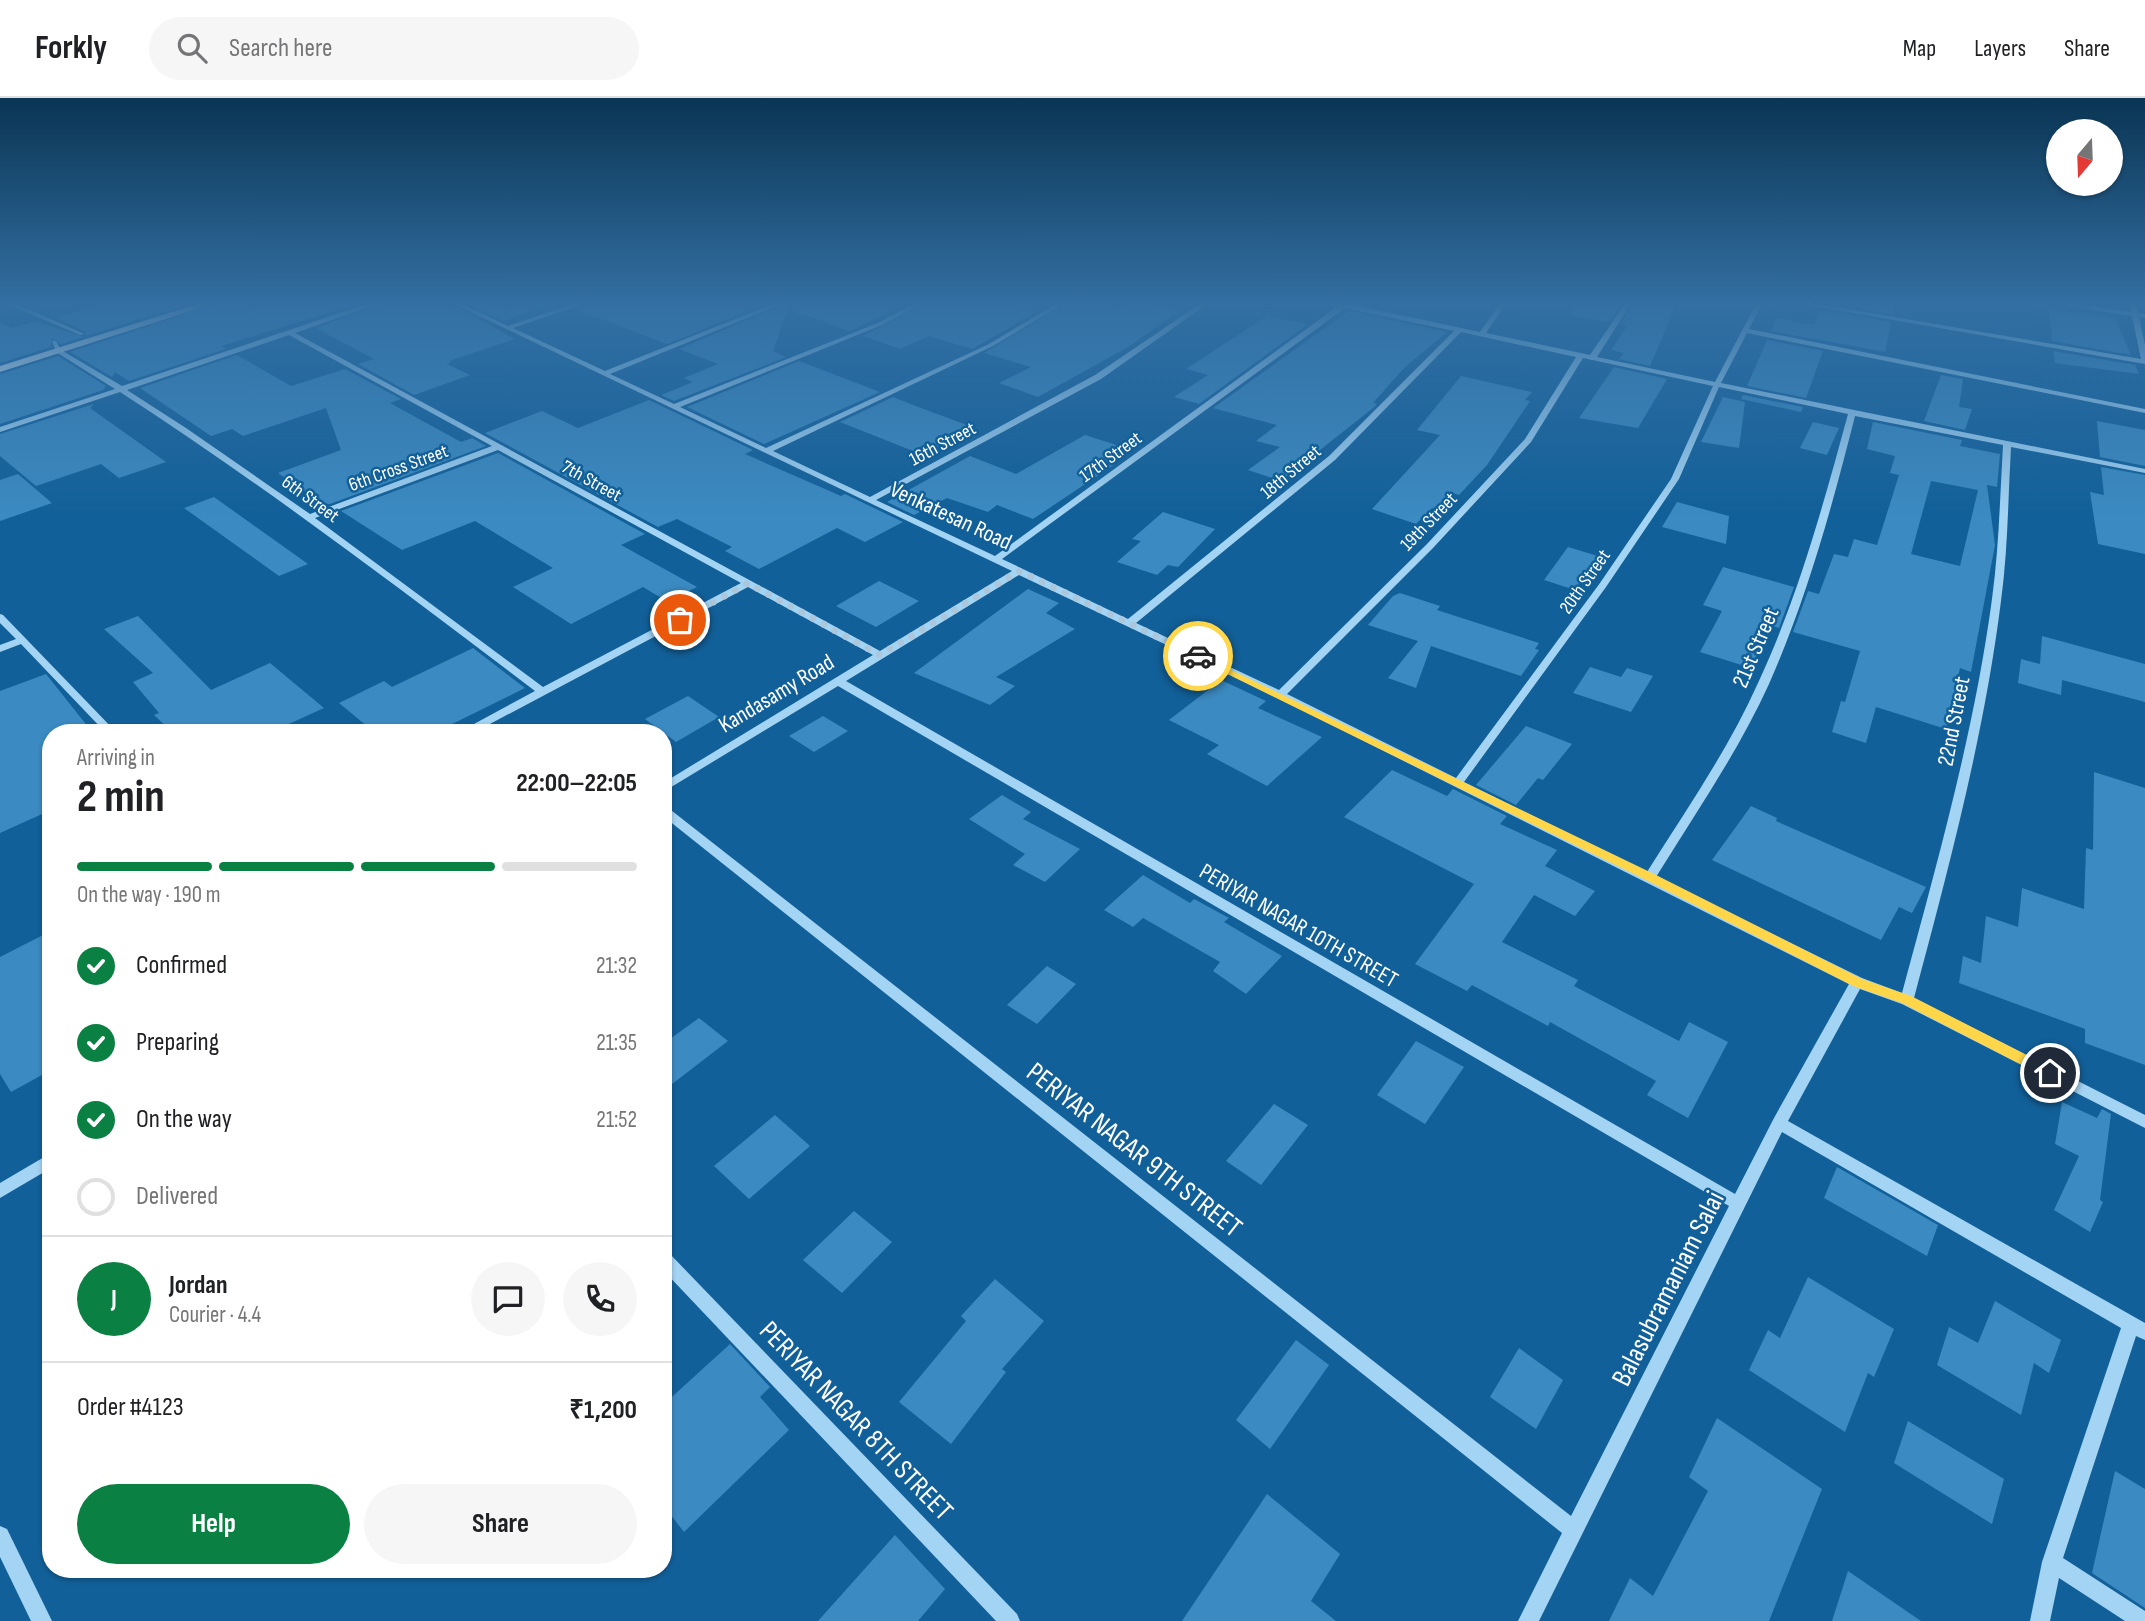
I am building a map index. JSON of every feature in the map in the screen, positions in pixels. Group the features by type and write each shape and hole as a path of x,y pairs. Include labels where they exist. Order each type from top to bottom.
{"street":[{"name":"6th Street","path":"98,373 309,517 543,692"},
{"path":"0,430 166,373"},
{"name":"7th Street","path":"363,373 880,655"},
{"path":"673,407 758,373"},
{"path":"766,451 931,373"},
{"name":"16th Street","path":"870,500 1104,373"},
{"name":"17th Street","path":"997,559 1251,373"},
{"name":"18th Street","path":"1129,623 1332,458 1416,373"},
{"name":"19th Street","path":"1280,695 1430,546 1528,440 1570,373"},
{"path":"1667,373 2145,471"},
{"name":"20th Street","path":"1457,784 1603,585 1675,479 1723,373"},
{"path":"1956,373 2145,411"},
{"name":"Venkatesan Road","path":"604,374 1280,695 1857,982 1907,1000 2145,1122"},
{"name":"21st Street","path":"1650,877 1745,720 1792,611 1822,528 1852,413"},
{"name":"22nd Street","path":"1907,1000 1948,847 1973,731 1997,598 2007,444"},
{"name":"6th Cross Street","path":"309,517 498,447"},
{"name":"Kandasamy Road","path":"672,782 1019,571"},
{"path":"482,724 748,583"},
{"path":"0,617 103,724"},
{"path":"0,649 22,640"},
{"name":"PERIYAR NAGAR 10TH STREET","path":"838,681 1739,1204"},
{"name":"PERIYAR NAGAR 9TH STREET","path":"672,817 1574,1530"},
{"name":"Balasubramaniam Salai","path":"1528,1621 1780,1123 1857,982"},
{"path":"1780,1123 2138,1329 2052,1562 2040,1621"},
{"path":"0,1191 42,1165"},
{"name":"PERIYAR NAGAR 8TH STREET","path":"672,1267 1010,1621"},
{"path":"0,1536 42,1621"},
{"path":"2052,1562 2143,1621"}],"building":[{"path":"85,373 106,386 103,390 0,424 0,374"},
{"path":"117,373 153,373 129,381"},
{"path":"184,373 268,373 291,386 332,373 353,373 401,399 390,403 461,442 472,438 486,446 330,504 322,503 278,473 341,450 326,408 243,436 232,429 211,436 140,388"},
{"path":"374,373 470,375 414,395"},
{"path":"696,373 745,373 674,401 661,395 693,382 684,378"},
{"path":"770,373 831,373 880,392 764,444 687,407"},
{"path":"1019,373 1081,373 1038,397 999,383"},
{"path":"1201,373 1241,373 1199,404 1174,397 1208,375"},
{"path":"1262,373 1400,373 1373,403 1377,404 1373,408 1281,481 1248,470 1280,447 1256,441 1277,425 1213,408"},
{"path":"1610,373 1641,373 1667,379 1638,428 1579,418"},
{"path":"1753,373 1815,373 1806,398 1747,386"},
{"path":"1941,375 1963,379 1959,407 1972,409 1965,430 1924,421"},
{"path":"1461,376 1532,392 1525,400 1530,401 1487,465 1459,495 1453,493 1437,510 1432,508 1416,524 1372,509 1440,435 1417,430"},
{"path":"1743,395 1803,407 1801,412 1741,399"},
{"path":"893,397 975,428 923,455 840,422"},
{"path":"1723,397 1745,402 1739,448 1701,442"},
{"path":"649,400 753,450 745,454 841,496 845,494 903,522 865,542 837,528 759,569 725,551 732,547 677,519 658,527 485,433 542,411 578,428"},
{"path":"94,404 90,408 166,462 119,478 101,464 36,486 0,456 0,434"},
{"path":"2097,421 2145,430 2145,466 2100,457"},
{"path":"1813,422 1839,428 1827,455 1800,448"},
{"path":"1873,422 1962,440 1960,446 2000,454 1997,487 1987,485 1995,545 1971,672 1960,668 1946,729 1876,707 1866,743 1832,732 1841,701 1845,702 1860,651 1793,632 1808,591 1819,594 1834,554 1848,557 1854,539 1877,545 1899,475 1890,473 1895,456 1867,449","holes":["1931,481 1978,490 1960,566 1911,554"]},
{"path":"1085,435 1126,448 1106,461 1115,464 1033,519 997,505 988,512 947,498 914,515 887,502 970,456 1016,474"},
{"path":"498,453 645,534 621,545 697,587 668,602 643,587 571,624 513,587 553,568 475,521 402,550 341,511"},
{"path":"2101,467 2145,475 2145,554 2098,544 2090,492 2104,495"},
{"path":"18,474 52,503 0,521 0,480"},
{"path":"214,497 308,564 279,576 184,508"},
{"path":"1677,502 1729,516 1726,544 1662,527"},
{"path":"1163,512 1215,529 1178,567 1168,565 1157,575 1117,562 1141,541 1132,539"},
{"path":"1568,547 1598,556 1575,590 1544,580"},
{"path":"1723,567 1794,587 1779,628 1770,625 1751,668 1700,652 1722,611 1703,605"},
{"path":"879,581 919,601 876,627 836,606"},
{"path":"1028,589 1059,603 1046,613 1075,629 996,677 1015,686 990,705 914,673"},
{"path":"1400,593 1440,606 1437,610 1539,643 1535,649 1539,650 1521,676 1431,646 1416,688 1388,678 1418,641 1368,625 1393,596"},
{"path":"138,616 211,690 270,663 324,708 289,724 164,724 154,715 159,713 133,682 153,673 104,629"},
{"path":"2042,636 2145,664 2145,702 2062,680 2061,695 2018,683 2021,659 2040,664"},
{"path":"473,648 525,688 452,724 364,724 339,703 384,681 392,687"},
{"path":"1590,667 1621,677 1627,668 1653,676 1631,712 1573,693"},
{"path":"46,674 86,724 42,724 42,814 0,833 0,691"},
{"path":"1221,680 1266,701 1258,708 1322,737 1267,786 1207,754 1219,745 1169,720"},
{"path":"688,696 719,717 676,742 672,739 672,724 652,724 645,719"},
{"path":"823,716 848,731 814,752 789,736"},
{"path":"1526,726 1572,744 1543,780 1538,778 1516,805 1476,785"},
{"path":"1392,770 1447,796 1453,789 1507,816 1500,824 1557,850 1545,866 1595,891 1575,916 1534,895 1502,942 1578,980 1574,986 1679,1041 1689,1022 1728,1042 1688,1118 1647,1095 1656,1081 1550,1022 1548,1026 1472,985 1467,991 1415,964 1474,884 1344,817"},
{"path":"2094,772 2145,788 2145,1065 2085,1043 2085,1029 1959,983 1963,956 1981,963 1986,916 2018,927 2022,888 2084,909 2086,848 2093,850"},
{"path":"1002,795 1031,812 1023,819 1080,849 1045,882 1013,865 1025,854 969,819"},
{"path":"1751,806 1777,818 1776,821 1926,887 1912,913 1899,907 1881,940 1712,860"},
{"path":"1143,875 1190,903 1194,899 1229,918 1224,922 1282,956 1246,994 1213,971 1220,962 1143,918 1133,927 1104,910"},
{"path":"42,936 42,1075 11,1092 0,1074 0,957"},
{"path":"1047,966 1076,984 1037,1024 1007,1005"},
{"path":"699,1018 728,1041 672,1084 672,1038"},
{"path":"1416,1041 1464,1067 1425,1124 1377,1095"},
{"path":"2062,1102 2097,1118 2102,1109 2111,1114 2100,1200 2103,1202 2090,1232 2054,1210 2079,1156 2055,1144"},
{"path":"1274,1104 1308,1125 1261,1185 1226,1161"},
{"path":"775,1115 810,1146 749,1199 714,1166"},
{"path":"1837,1167 1938,1225 1927,1256 1824,1198"},
{"path":"854,1211 892,1242 842,1293 803,1260"},
{"path":"1808,1277 1894,1329 1874,1377 1868,1373 1845,1432 1749,1370 1768,1330 1780,1338"},
{"path":"995,1279 1044,1321 1002,1369 1006,1372 951,1444 899,1402 966,1321 961,1316"},
{"path":"1995,1301 2061,1340 2049,1373 2034,1363 2021,1415 1937,1365 1949,1327 1978,1343"},
{"path":"1296,1340 1329,1365 1270,1449 1236,1420"},
{"path":"730,1344 770,1387 760,1397 789,1430 684,1532 672,1517 672,1397"},
{"path":"1519,1348 1563,1380 1536,1429 1490,1397"},
{"path":"1717,1418 1822,1489 1769,1621 1609,1621 1630,1578 1653,1596 1708,1491 1689,1477"},
{"path":"1908,1421 2004,1479 1992,1524 1894,1463"},
{"path":"2115,1471 2145,1489 2145,1608 2092,1573"},
{"path":"1267,1494 1340,1554 1311,1601 1336,1621 1182,1621"},
{"path":"895,1535 945,1589 918,1621 818,1621"},
{"path":"1848,1571 1921,1621 1832,1621"}],"way so far":[{"path":"680,620 748,583 880,655 1019,571 1198,656"}],"route":[{"path":"1198,656 1650,877 1857,982 1907,1000 2050,1073"}]}
